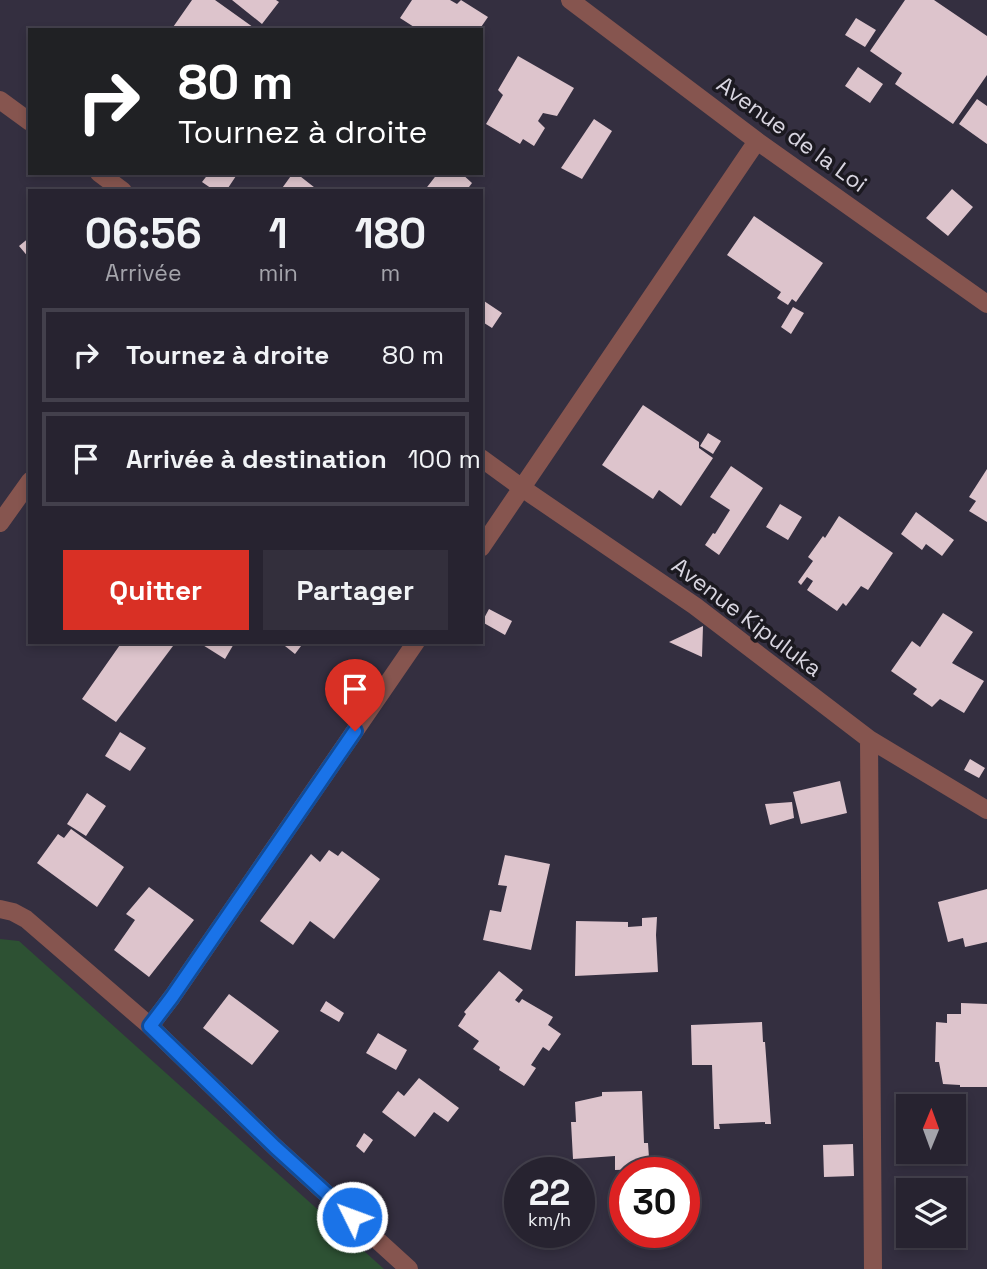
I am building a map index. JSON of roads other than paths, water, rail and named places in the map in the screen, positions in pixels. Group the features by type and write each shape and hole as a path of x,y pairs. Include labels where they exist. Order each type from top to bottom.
{"street":[{"name":"Avenue de la Loi","path":"570,0 757,141 987,304"},
{"path":"0,100 28,121"},
{"path":"483,545 757,141"},
{"path":"102,175 120,189"},
{"name":"Avenue Kipuluka","path":"483,459 695,606 869,739 987,810"},
{"path":"0,523 28,484"},
{"path":"150,1026 415,644"},
{"path":"869,739 873,1269"},
{"path":"6,910 26,919 150,1026 275,1147 410,1269"}]}
